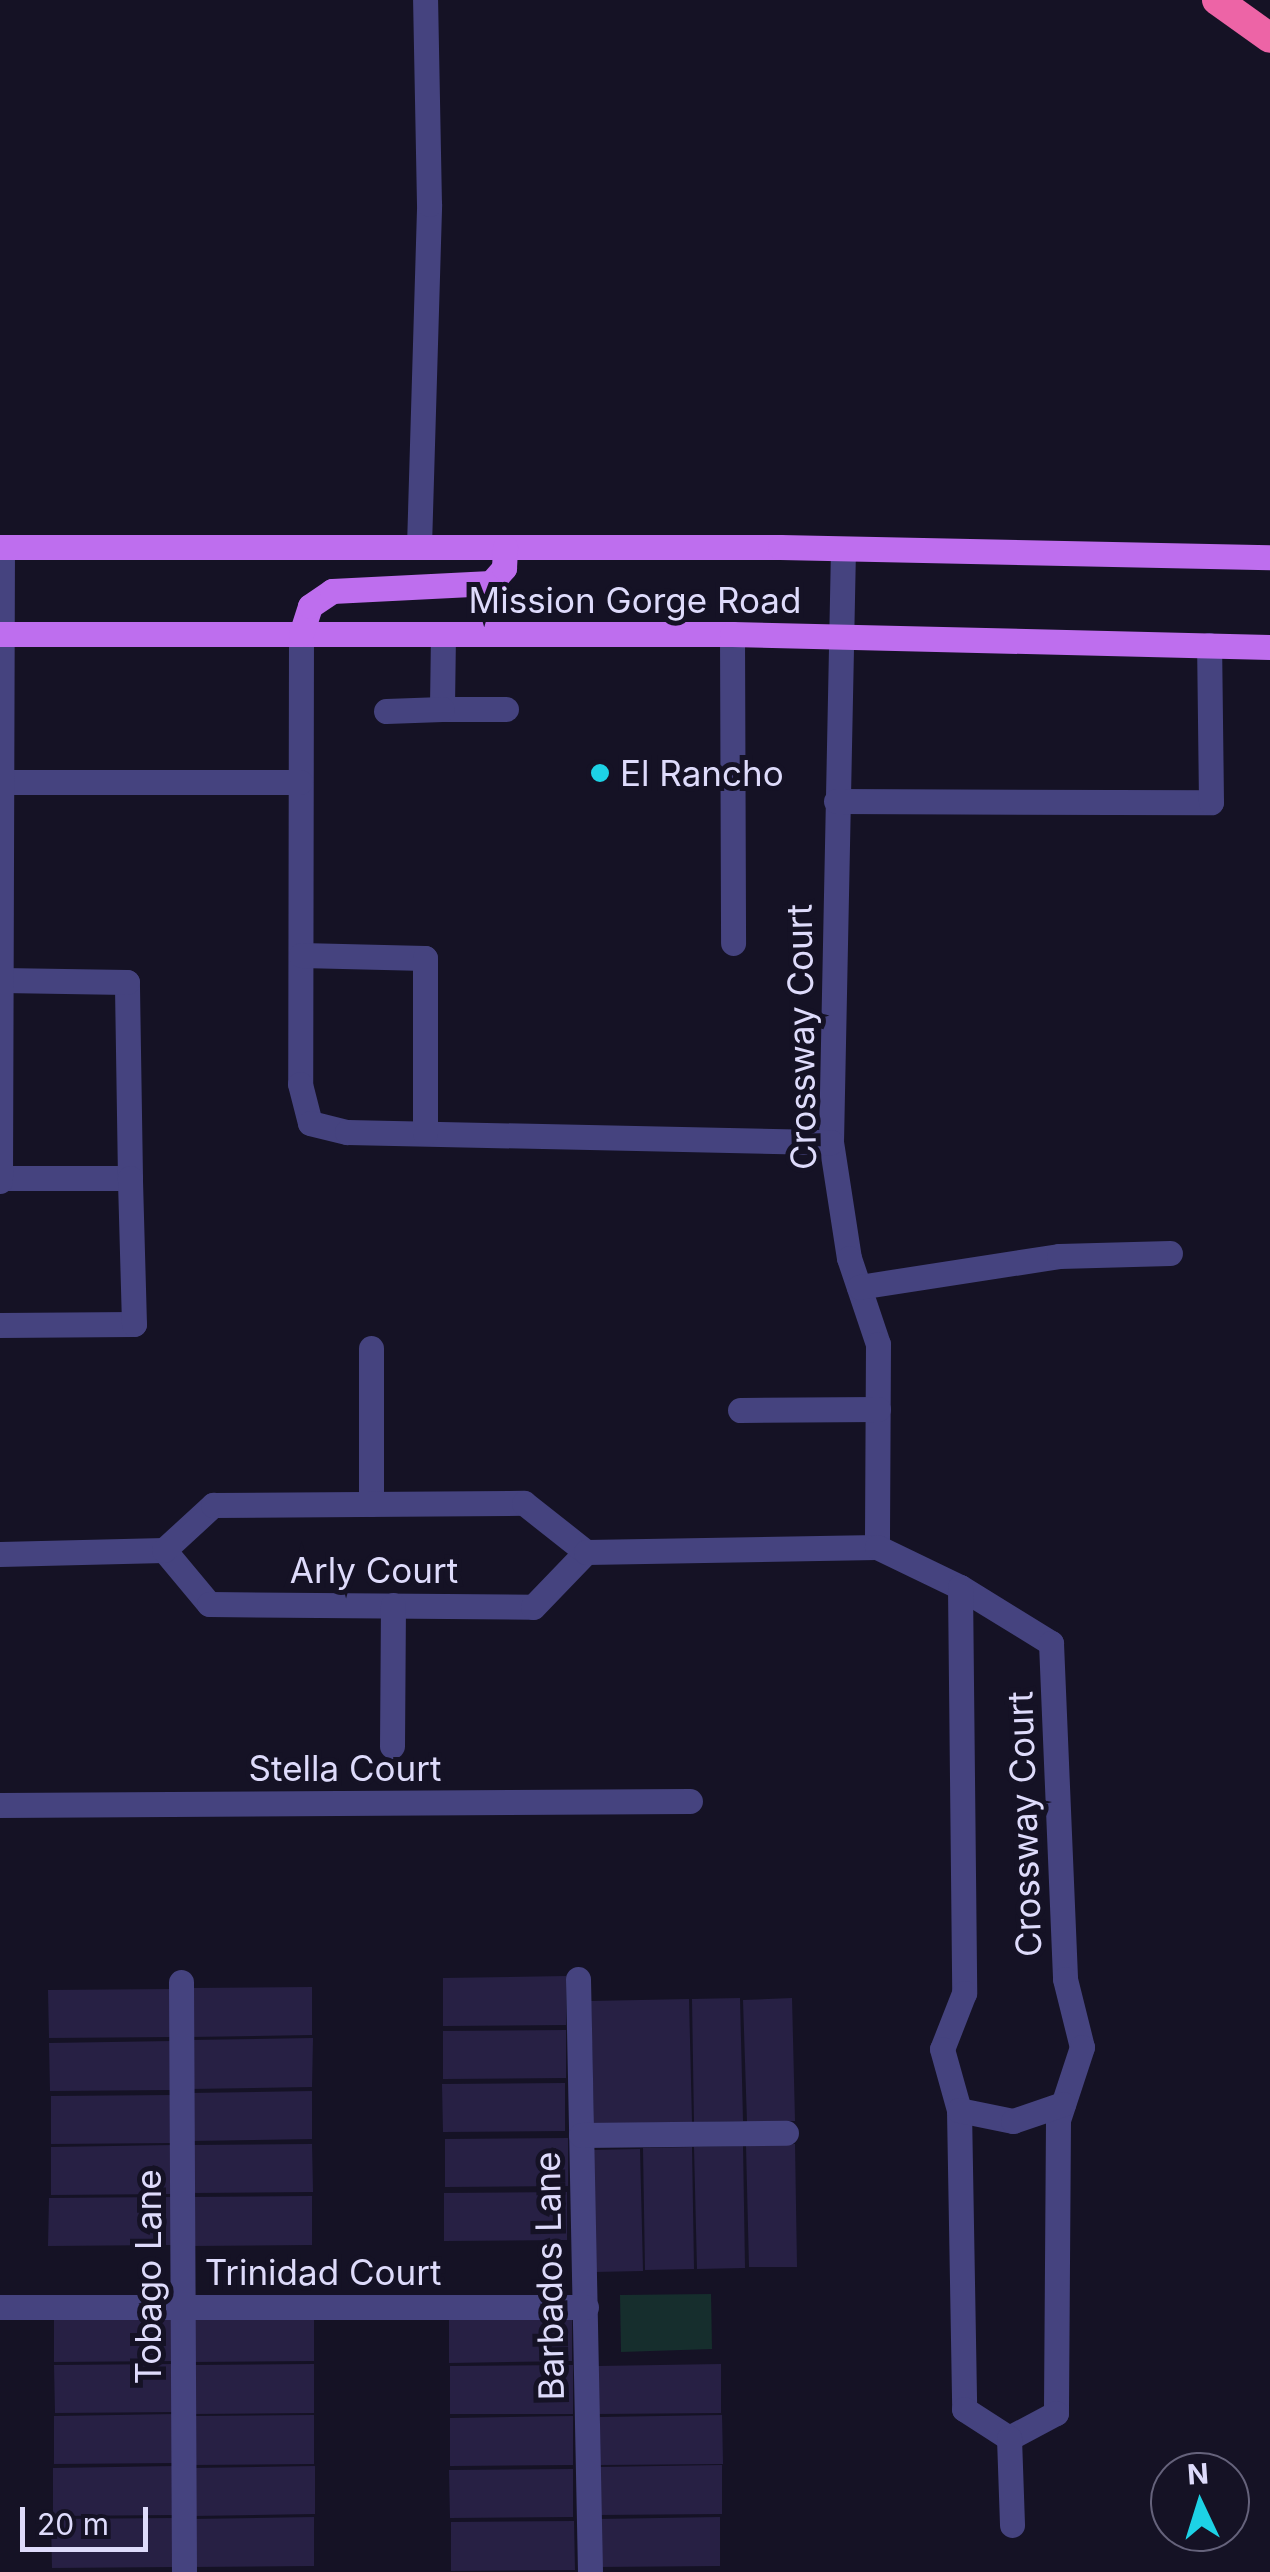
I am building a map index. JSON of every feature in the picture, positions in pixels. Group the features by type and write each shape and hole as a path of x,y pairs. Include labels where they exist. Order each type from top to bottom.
{"highway":[{"path":"1217,0 1270,38"}],"main road":[{"name":"Mission Gorge Road","path":"1,546 843,548 1270,558"},
{"path":"301,634 310,606 332,592 491,583 504,568 505,547"},
{"name":"Mission Gorge Road","path":"2,634 732,634 1270,646"}],"street":[{"path":"419,546 429,204 426,0"},
{"path":"1,546 0,1179 130,1178"},
{"name":"Crossway Court","path":"843,548 831,1142 859,1287 878,1344 877,1547 960,1588 1051,1643 1065,1979 1082,2047 1058,2120 1056,2413 1009,2438 964,2409 959,2110 942,2050 964,1994 960,1588"},
{"path":"301,634 303,1114 324,1131 831,1142"},
{"path":"442,710 443,634"},
{"path":"732,634 733,944"},
{"path":"836,801 1212,802 1210,645"},
{"path":"386,710 506,709"},
{"path":"3,782 300,782"},
{"path":"300,955 425,958 424,1133"},
{"path":"0,1325 134,1324 127,982 2,980"},
{"path":"859,1287 1059,1256 1170,1254"},
{"path":"371,1348 371,1504"},
{"path":"740,1410 878,1409"},
{"name":"Arly Court","path":"524,1503 586,1552 534,1607 209,1604 164,1550 212,1506 371,1504 524,1503"},
{"path":"586,1552 877,1547"},
{"path":"0,1554 164,1550"},
{"path":"392,1605 392,1746"},
{"name":"Stella Court","path":"0,1805 690,1801"},
{"name":"Barbados Lane","path":"578,1979 590,2572"},
{"name":"Tobago Lane","path":"181,1982 184,2572"},
{"path":"959,2110 1012,2121 1063,2104"},
{"path":"580,2135 786,2133"},
{"name":"Trinidad Court","path":"0,2307 586,2307"},
{"path":"1009,2438 1012,2525"}],"green space":[{"path":"711,2294 712,2349 621,2352 620,2295"}],"building":[{"path":"566,1976 566,2025 443,2026 443,1978"},
{"path":"312,1987 312,2035 189,2037 189,1988"},
{"path":"172,1989 172,2037 49,2038 48,1990"},
{"path":"740,1998 743,2121 694,2122 692,1999"},
{"path":"792,1998 795,2121 747,2122 743,2000"},
{"path":"689,1999 692,2122 594,2124 591,2001"},
{"path":"566,2030 566,2078 443,2079 443,2031"},
{"path":"313,2038 312,2087 190,2089 189,2040"},
{"path":"172,2041 172,2090 50,2091 49,2043"},
{"path":"565,2083 565,2131 443,2132 442,2084"},
{"path":"312,2091 312,2139 189,2141 189,2093"},
{"path":"174,2095 174,2143 51,2144 51,2096"},
{"path":"568,2138 568,2186 445,2187 445,2139"},
{"path":"312,2144 313,2192 190,2193 189,2145"},
{"path":"795,2144 797,2267 749,2267 746,2145"},
{"path":"174,2145 174,2194 51,2195 51,2147"},
{"path":"743,2146 745,2268 697,2269 694,2147"},
{"path":"692,2147 694,2269 645,2270 643,2148"},
{"path":"640,2149 643,2271 594,2272 591,2150"},
{"path":"567,2192 567,2240 444,2241 444,2193"},
{"path":"312,2196 312,2245 189,2246 189,2197"},
{"path":"171,2197 171,2245 48,2246 49,2198"},
{"path":"314,2312 314,2361 191,2362 191,2314"},
{"path":"177,2313 177,2361 54,2362 54,2314"},
{"path":"572,2313 572,2361 449,2363 449,2314"},
{"path":"177,2364 178,2412 55,2413 54,2365"},
{"path":"314,2364 314,2413 191,2414 191,2365"},
{"path":"721,2364 721,2413 598,2414 598,2366"},
{"path":"573,2365 573,2414 450,2414 450,2366"},
{"path":"177,2414 177,2463 54,2464 54,2416"},
{"path":"314,2415 314,2464 191,2465 191,2416"},
{"path":"722,2415 723,2464 600,2465 600,2417"},
{"path":"573,2416 573,2465 450,2466 450,2418"},
{"path":"722,2465 722,2514 599,2515 599,2467"},
{"path":"176,2466 176,2515 53,2516 53,2468"},
{"path":"315,2466 315,2514 192,2516 192,2468"},
{"path":"573,2469 573,2517 450,2518 449,2470"},
{"path":"314,2517 314,2566 191,2567 191,2519"},
{"path":"720,2517 720,2566 597,2567 597,2519"},
{"path":"174,2518 175,2567 52,2568 51,2519"},
{"path":"574,2521 575,2570 451,2571 451,2522"}],"place":[{"name":"El Rancho","path":"600,773"}]}
